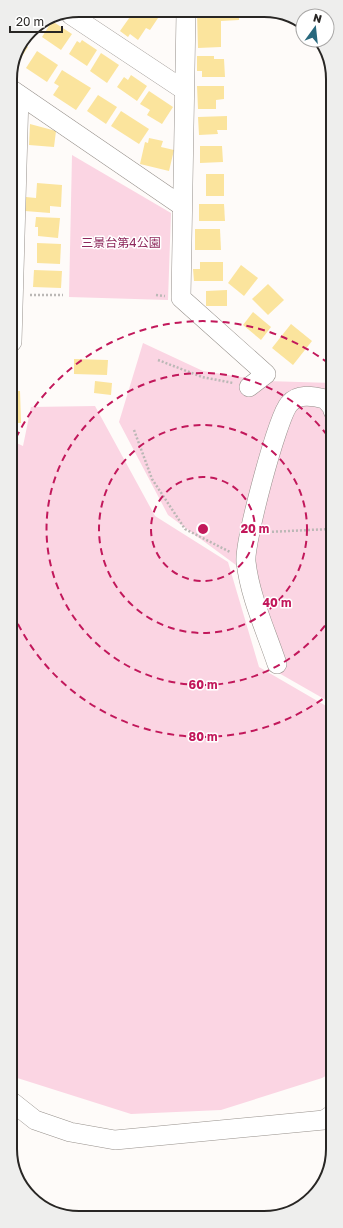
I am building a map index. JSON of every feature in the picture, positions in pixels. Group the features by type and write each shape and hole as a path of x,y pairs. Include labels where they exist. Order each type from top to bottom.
{"street":[{"path":"75,17 184,90"},
{"path":"186,17 181,298 266,374 249,386"},
{"path":"17,93 182,206"},
{"path":"277,664 253,595 246,561 250,533 275,435 288,405 300,397 312,396 326,400"},
{"path":"17,1106 35,1120 70,1132 115,1140 326,1119"}],"path":[{"path":"17,294 63,295"},
{"path":"134,430 152,479 185,529 246,561"},
{"path":"250,533 326,529"}],"green space":[{"name":"三景台第4公園","path":"72,155 171,213 168,300 69,297"},
{"path":"143,343 203,371 266,381 326,383 326,700 270,668 240,568 168,515 119,422"},
{"path":"95,406 155,516 228,562 259,667 326,706 326,1076 322,1078 221,1110 131,1114 17,1078 17,443 23,446 31,407"}],"building":[{"path":"130,17 159,17 150,30 146,28 138,40 130,34 128,37 120,31"},
{"path":"197,17 239,17 239,20 221,21 221,47 198,48"},
{"path":"54,22 72,34 61,50 42,37 50,24"},
{"path":"82,40 97,50 87,66 69,54 77,41 80,43"},
{"path":"26,46 28,47 20,59 23,51"},
{"path":"37,51 58,65 47,82 26,68"},
{"path":"101,53 119,65 107,83 90,71"},
{"path":"197,56 214,56 214,59 224,59 225,77 202,77 202,71 197,71"},
{"path":"62,70 91,88 76,110 53,95 59,86 54,83"},
{"path":"131,75 147,86 137,101 117,87 124,77 128,80"},
{"path":"197,86 224,86 224,99 216,100 216,109 198,109"},
{"path":"149,91 173,107 162,124 147,115 150,110 140,104"},
{"path":"98,95 117,107 106,124 87,111"},
{"path":"121,111 149,129 139,144 111,126"},
{"path":"227,116 227,130 217,130 218,134 199,135 198,117"},
{"path":"30,124 56,131 54,147 29,145"},
{"path":"149,138 163,141 161,147 174,150 169,171 140,164 145,142 148,143"},
{"path":"200,146 222,146 223,162 200,163"},
{"path":"206,174 224,174 224,196 206,196"},
{"path":"37,183 62,185 61,207 50,206 50,213 25,211 26,197 36,198"},
{"path":"199,204 224,204 225,221 199,221"},
{"path":"36,217 60,218 58,238 38,236 38,227 35,227"},
{"path":"195,229 220,229 221,250 195,250"},
{"path":"37,243 61,244 60,264 37,263"},
{"path":"200,262 223,262 223,281 194,281 193,269 200,269"},
{"path":"241,265 258,278 244,296 228,283"},
{"path":"34,270 62,271 61,288 33,287"},
{"path":"268,284 284,300 268,315 252,299"},
{"path":"227,290 227,306 206,306 206,291"},
{"path":"253,312 271,327 261,340 243,325"},
{"path":"291,324 312,341 293,365 272,348"},
{"path":"74,359 108,360 107,375 74,374"},
{"path":"95,381 112,383 111,395 94,393"},
{"path":"17,391 20,391 21,423 17,423"}]}
